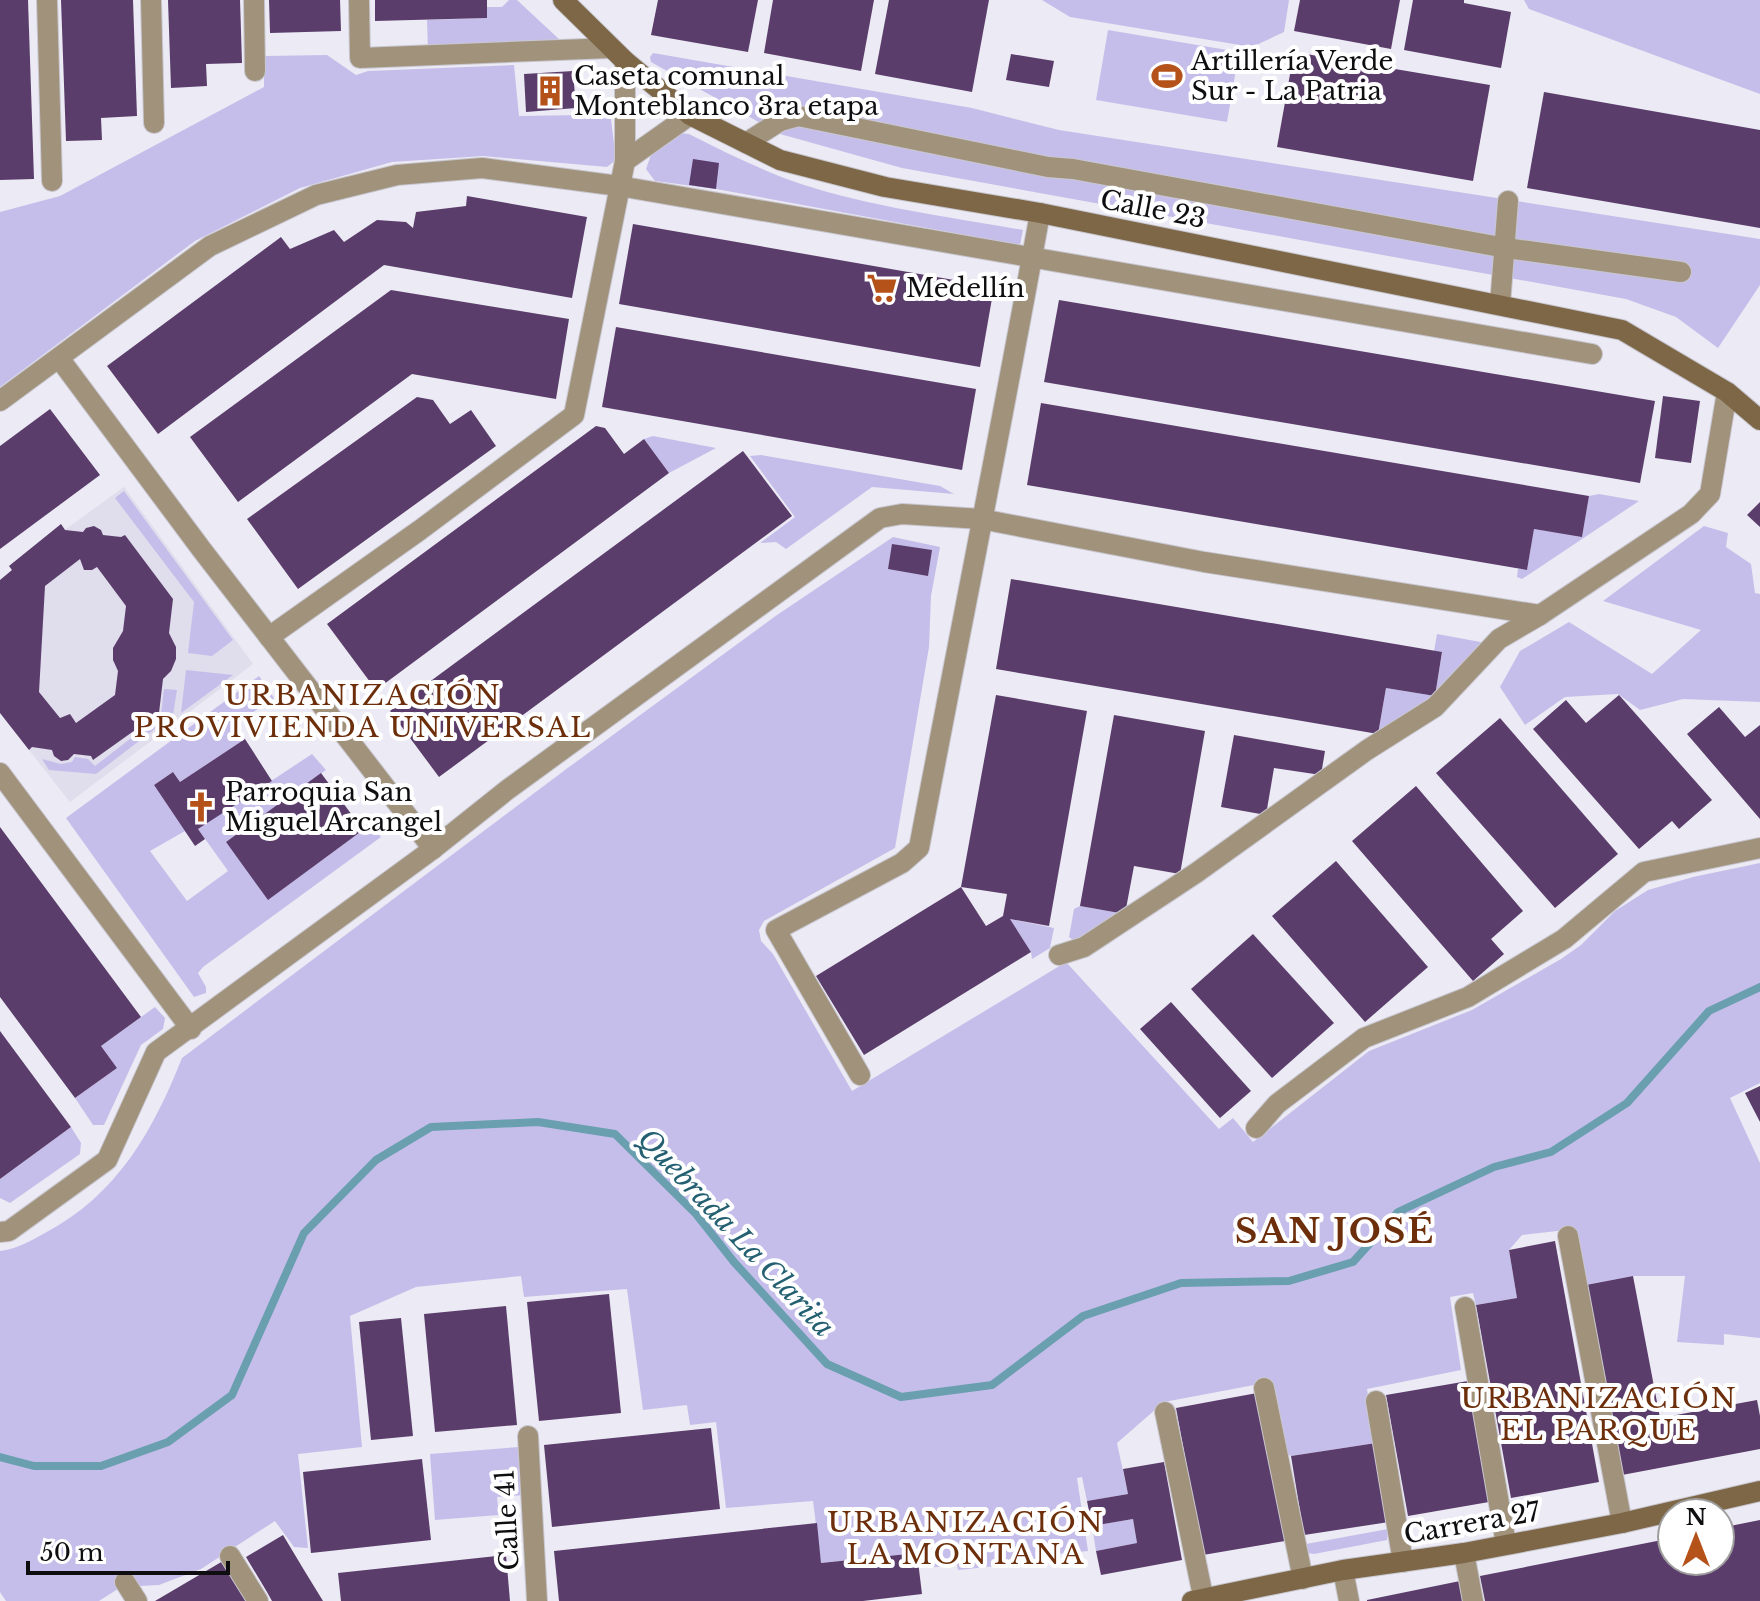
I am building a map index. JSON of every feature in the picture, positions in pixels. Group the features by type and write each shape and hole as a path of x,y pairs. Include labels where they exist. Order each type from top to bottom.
{"main road":[{"name":"Calle 23","path":"563,0 618,54 690,115 780,160 885,187 1040,213 1622,330 1727,392 1760,420"},
{"name":"Carrera 27","path":"1200,1601 1343,1570 1464,1553 1622,1523 1760,1491"}],"street":[{"path":"47,0 52,181"},
{"path":"151,0 154,123"},
{"path":"254,0 255,71"},
{"path":"269,637 408,540 574,415 625,161 618,54 360,58 359,0"},
{"path":"625,161 690,115"},
{"path":"746,143 780,121 798,116 1048,167 1506,248 1681,272"},
{"path":"0,401 210,246 316,195 397,175 482,168 619,186 1592,354"},
{"path":"1500,305 1508,201"},
{"path":"860,1075 776,930 902,863 919,848 981,519 1010,384 1040,213"},
{"path":"59,358 433,849"},
{"path":"1059,955 1084,947 1196,873 1367,750 1435,707 1499,639 1691,514 1710,494 1727,392"},
{"path":"0,1232 9,1231 107,1160 156,1052 433,849 507,790 880,518 902,514 981,519 1204,562 1540,615"},
{"path":"0,773 191,1029"},
{"path":"1256,1128 1277,1104 1364,1038 1468,997 1564,939 1644,872 1760,848"},
{"path":"1568,1236 1622,1523"},
{"path":"1465,1307 1506,1544"},
{"path":"1264,1388 1303,1579"},
{"path":"1376,1401 1403,1562"},
{"path":"1165,1412 1200,1601"},
{"name":"Calle 41","path":"528,1436 537,1601"},
{"path":"1464,1553 1473,1601"},
{"path":"230,1556 258,1601"},
{"path":"1343,1570 1349,1601"},
{"path":"125,1582 137,1601"}],"shaded area":[{"path":"509,0 517,0 560,40 428,52 427,20 487,18 487,7 502,7"},
{"path":"1042,0 1289,0 1284,32 1252,47 1070,17"},
{"path":"1524,0 1760,0 1760,94 1529,9"},
{"name":"Artillería Verde Sur - La Patria","path":"1108,30 1239,52 1227,122 1096,100"},
{"path":"653,53 972,108 1059,130 1760,239 1760,285 1718,348 1676,317 1626,299 902,168 780,134 651,62"},
{"path":"327,55 356,75 368,71 514,65 519,116 581,115 611,119 616,160 607,167 483,156 392,162 300,188 195,241 0,387 0,212 60,196 264,87 264,56"},
{"path":"680,133 689,134 772,173 828,192 911,211 1023,230 1020,245 716,189 655,181 646,169 652,152"},
{"path":"653,436 716,448 669,473 644,439"},
{"path":"761,455 940,486 954,494 872,487 786,549 776,542 760,543 795,517 750,456"},
{"path":"124,487 253,664 70,802 0,713 0,580 12,571 9,566 61,524 66,529"},
{"path":"124,491 233,640 212,656 188,653 194,602 115,498"},
{"path":"1599,494 1639,501 1522,579 1517,577 1518,569 1527,569 1534,529 1582,536 1589,496"},
{"path":"1704,526 1728,533 1726,547 1751,564 1755,593 1760,594 1760,702 1683,699 1640,710 1618,694 1565,697 1525,725 1500,687 1520,651 1569,622 1652,674 1701,630 1603,601"},
{"path":"893,537 940,547 931,596 929,647 895,848 764,921 759,930 761,941 773,954 852,1091 1066,962 1219,1129 1233,1118 1253,1142 1369,1051 1472,1010 1561,959 1581,945 1615,911 1648,890 1760,863 1760,1083 1730,1098 1760,1163 1760,1338 1724,1334 1724,1345 1677,1342 1685,1276 1633,1276 1586,1285 1575,1229 1522,1235 1509,1250 1517,1298 1476,1305 1473,1293 1450,1297 1461,1370 1367,1389 1376,1443 1291,1456 1285,1453 1270,1382 1164,1402 1117,1443 1128,1494 1087,1501 1082,1477 1077,1478 1088,1551 1036,1556 1036,1562 958,1570 957,1565 926,1568 923,1548 917,1553 821,1563 813,1501 726,1508 716,1422 690,1425 687,1405 643,1410 627,1289 524,1297 521,1276 416,1287 350,1316 362,1447 298,1454 308,1548 294,1547 275,1521 201,1569 159,1585 121,1587 99,1601 6,1601 0,1592 0,1251 29,1242 70,1218 112,1180 145,1135 182,1058 565,770 777,615"},
{"path":"1437,634 1486,643 1435,696 1442,653 1434,651"},
{"path":"186,670 233,675 181,713"},
{"path":"259,676 274,698 234,725 245,739 180,782 173,772 154,785 185,831 150,851 187,901 228,871 198,829 312,754 326,770 226,842 269,899 363,830 371,826 381,837 203,967 198,973 206,993 194,997 66,818"},
{"path":"1386,688 1435,696 1378,734"},
{"path":"164,689 177,690 173,715 96,774 49,770 42,759 61,764 72,762 75,757 88,759 95,766 161,715"},
{"path":"1080,906 1125,914 1078,943 1069,937 1074,909"},
{"path":"1010,919 1054,928 1050,948 1032,959 1031,952"},
{"path":"155,1007 165,1018 163,1029 141,1045 104,1125 93,1125 75,1098 117,1068 101,1046"},
{"path":"71,1127 81,1143 80,1154 10,1203 0,1198 0,1179"},
{"path":"519,1447 524,1495 497,1497 499,1515 435,1520 430,1454"},
{"path":"1133,1519 1137,1543 1096,1551 1092,1526"},
{"path":"1388,1529 1387,1540 1308,1553 1306,1544"}],"building":[{"path":"0,0 28,0 34,179 0,180"},
{"path":"61,0 133,0 137,116 101,118 102,140 66,141"},
{"path":"168,0 240,0 242,63 206,64 207,86 171,88"},
{"path":"269,0 340,0 341,31 270,33"},
{"path":"375,0 487,0 487,18 375,21"},
{"path":"658,0 758,0 748,52 651,35"},
{"path":"773,0 874,0 861,71 764,53"},
{"path":"889,0 989,0 972,92 875,74"},
{"path":"1300,0 1400,0 1391,49 1294,31"},
{"path":"1413,0 1464,0 1464,3 1511,12 1501,68 1404,50"},
{"path":"1294,52 1490,85 1473,181 1277,147"},
{"path":"1011,54 1054,61 1049,87 1006,80"},
{"name":"Caseta comunal Monteblanco 3ra etapa","path":"573,71 576,108 526,112 524,74"},
{"path":"1544,92 1760,130 1760,228 1527,188"},
{"path":"693,159 719,163 716,189 689,185"},
{"path":"467,196 587,217 572,298 384,265 158,434 107,366 281,237 290,249 334,230 344,242 377,220 406,222 413,228 416,212 466,206"},
{"path":"633,224 994,287 980,367 619,304"},
{"path":"391,290 569,319 556,399 412,374 238,502 190,437"},
{"path":"1059,300 1655,401 1640,483 1044,382"},
{"path":"616,327 976,389 962,470 602,407"},
{"path":"1663,396 1700,401 1691,463 1655,458"},
{"path":"417,397 433,400 450,424 471,410 496,446 298,589 247,519"},
{"path":"1041,403 1589,496 1582,537 1534,529 1527,570 1027,485"},
{"path":"50,409 100,475 0,549 0,446"},
{"path":"596,426 605,428 624,454 644,439 669,473 376,690 327,624"},
{"path":"743,451 792,516 439,777 390,711"},
{"path":"1760,502 1760,527 1747,515"},
{"path":"61,524 65,530 83,532 94,526 103,535 125,535 173,599 169,633 176,647 176,659 163,679 159,713 93,760 91,756 74,754 68,760 61,761 52,750 32,747 29,750 0,713 0,580 12,570 9,566","holes":["80,559 84,570 97,567 126,606 123,631 113,648 113,660 118,671 115,695 76,723 70,714 60,718 39,692 45,586"]},
{"path":"892,544 932,550 928,576 888,569"},
{"path":"1011,579 1442,652 1435,696 1386,688 1378,734 996,669"},
{"path":"996,695 1087,711 1049,926 1010,919 1031,952 864,1055 816,976 961,887","holes":["961,887 1007,894 1003,916 986,926"]},
{"path":"1619,695 1712,800 1679,829 1672,821 1639,849 1533,729 1566,700 1586,723"},
{"path":"1719,707 1745,737 1760,725 1760,819 1687,734"},
{"path":"1114,715 1205,731 1180,874 1134,866 1125,914 1080,906"},
{"path":"1500,718 1618,854 1555,908 1436,773"},
{"path":"1234,735 1325,751 1321,775 1274,768 1266,815 1221,807"},
{"name":"Parroquia San Miguel Arcangel","path":"245,739 272,781 198,829 205,839 195,846 154,785 173,772 180,782"},
{"path":"321,773 363,830 268,900 226,842"},
{"path":"1416,786 1523,911 1491,939 1504,954 1473,981 1352,841"},
{"path":"0,827 141,1017 101,1046 117,1068 75,1098 0,997"},
{"path":"1336,861 1428,967 1365,1022 1272,916"},
{"path":"1253,934 1334,1023 1272,1078 1191,989"},
{"path":"1171,1002 1251,1091 1220,1118 1140,1029"},
{"path":"0,1031 71,1127 0,1179"},
{"path":"1760,1086 1760,1122 1745,1093"},
{"path":"1555,1241 1599,1482 1511,1498 1476,1305 1517,1298 1509,1250"},
{"path":"1633,1276 1660,1418 1757,1400 1760,1449 1622,1475 1586,1285"},
{"path":"609,1294 621,1413 539,1421 527,1302"},
{"path":"506,1306 517,1425 435,1432 424,1314"},
{"path":"401,1318 413,1436 371,1440 359,1322"},
{"path":"1468,1381 1489,1502 1408,1516 1386,1395"},
{"path":"1257,1393 1285,1541 1203,1555 1176,1408"},
{"path":"711,1428 720,1509 552,1527 544,1445"},
{"path":"1376,1443 1389,1522 1304,1535 1291,1456"},
{"path":"422,1459 431,1540 311,1553 303,1472"},
{"path":"1164,1462 1182,1560 1101,1575 1096,1551 1137,1543 1133,1519 1092,1526 1087,1501 1128,1494 1123,1469"},
{"path":"1760,1520 1760,1601 1485,1601 1480,1576 1656,1541 1656,1577 1736,1577 1736,1525"},
{"path":"817,1523 821,1563 917,1553 922,1594 863,1601 559,1601 554,1551"},
{"path":"283,1535 323,1601 272,1601 246,1557"},
{"path":"506,1555 510,1601 341,1601 338,1573"},
{"path":"223,1561 247,1601 155,1601"},
{"path":"1460,1581 1464,1601 1367,1601 1367,1600"}],"waterway":[{"name":"Quebrada La Clarita","path":"0,1457 34,1466 101,1466 168,1442 232,1395 304,1233 376,1160 431,1127 538,1122 615,1134 696,1214 734,1262 827,1364 901,1397 992,1385 1083,1316 1181,1283 1289,1281 1353,1262 1398,1212 1494,1167 1551,1152 1627,1103 1709,1011 1760,987"}],"place":[{"name":"Artillería Verde Sur - La Patria","path":"1167,76"},
{"name":"Caseta comunal Monteblanco 3ra etapa","path":"550,91"},
{"name":"Medellín","path":"882,288"},
{"name":"Parroquia San Miguel Arcangel","path":"201,807"}],"district":[{"name":"URBANIZACIÓN PROVIVIENDA UNIVERSAL","path":"363,711"},
{"name":"SAN JOSÉ","path":"1335,1231"},
{"name":"URBANIZACIÓN EL PARQUE","path":"1599,1414"},
{"name":"URBANIZACIÓN LA MONTANA","path":"966,1538"}]}
